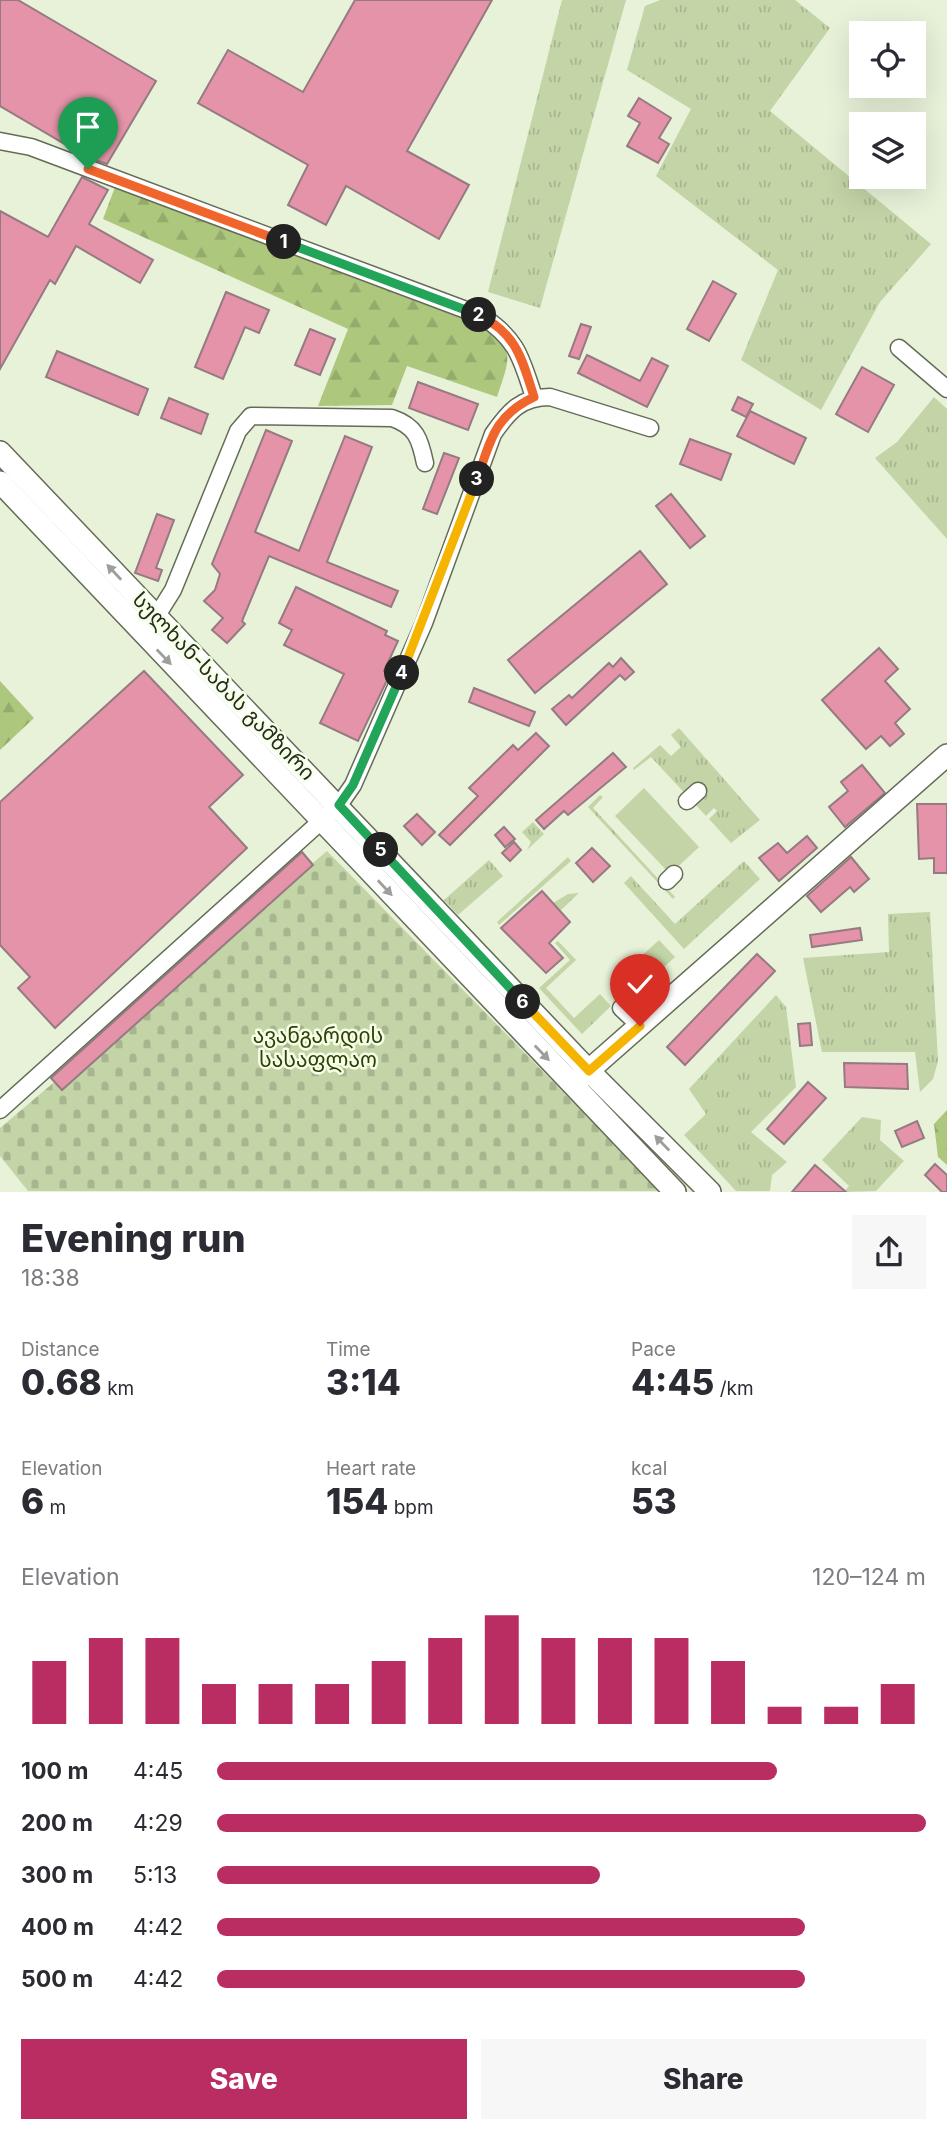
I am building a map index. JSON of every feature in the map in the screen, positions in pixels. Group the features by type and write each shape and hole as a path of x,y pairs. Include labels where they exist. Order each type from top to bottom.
{"main road":[{"name":"სულხან-საბას გამზირი","path":"0,452 156,618 339,805 589,1071 710,1192"},
{"name":"სულხან-საბას გამზირი","path":"0,482 675,1192"},
{"path":"573,1085 947,755"}],"street":[{"path":"0,141 31,147 482,316 503,330 518,348 534,397"},
{"path":"899,348 947,389"},
{"path":"0,1110 339,805 353,785 424,623 494,434 512,407 534,397 550,397 650,428"},
{"path":"144,635 173,590 238,431 251,416 392,418 412,427 420,438 425,463"},
{"path":"621,1007 640,1026"}],"green space":[{"path":"562,0 626,0 540,308 488,292"},
{"path":"660,0 795,0 830,28 770,111 849,176 849,189 864,189 931,244 880,302 821,410 741,360 778,270 656,176 691,109 627,70 645,6"},
{"path":"115,187 477,320 498,339 507,353 506,370 497,397 407,366 392,405 318,406 348,329 103,219"},
{"path":"934,397 947,409 947,539 875,458 897,442"},
{"path":"0,681 34,718 0,750"},
{"path":"679,728 760,820 731,843 709,819 717,811 714,808 706,816 651,757 634,770 633,768 660,745 671,756 681,747 671,735"},
{"path":"644,788 699,847 670,874 615,816"},
{"path":"600,795 603,797 593,808 675,897 673,899 588,807"},
{"path":"533,822 544,834 527,850 531,842 522,832"},
{"name":"ავანგარდის სასაფლაო","path":"327,851 660,1191 28,1191 0,1156 0,1128"},
{"path":"568,857 571,861 499,925 497,922"},
{"path":"489,860 503,876 458,915 444,900"},
{"path":"744,861 760,879 684,949 624,883 631,876 675,924"},
{"path":"579,893 560,911 553,903 568,894"},
{"path":"930,912 938,1061 933,1079 920,1092 915,1052 822,1052 803,958 889,952 888,914"},
{"path":"659,940 675,957 626,1002 610,985"},
{"path":"558,941 576,960 546,988 574,1018 600,994 611,1006 582,1034 539,988 570,960 555,943"},
{"path":"776,995 786,1007 796,1087 751,1132 787,1162 772,1175 770,1191 736,1191 684,1135 706,1114 689,1089"},
{"path":"947,1110 947,1165 938,1157 934,1124"},
{"path":"862,1117 881,1120 880,1140 904,1161 876,1191 844,1192 849,1186 822,1160"}],"building":[{"path":"0,0 18,0 156,81 107,164 87,157 0,106"},
{"path":"355,0 492,0 407,151 469,185 439,239 346,186 326,225 288,205 308,165 198,103 228,50 303,92"},
{"path":"639,98 671,118 659,138 669,144 658,163 627,146 640,123 628,116"},
{"path":"82,177 108,190 89,224 153,260 140,283 76,246 55,284 50,280 0,369 0,211 48,237"},
{"path":"713,281 736,294 709,341 687,329"},
{"path":"226,292 269,310 259,333 245,327 223,379 195,367"},
{"path":"581,324 591,327 579,359 569,356"},
{"path":"310,329 335,339 320,375 295,365"},
{"path":"57,351 148,389 138,415 46,377"},
{"path":"587,355 640,381 652,358 668,366 647,407 578,373"},
{"path":"862,367 894,385 868,432 836,414"},
{"path":"418,382 478,404 468,430 409,408"},
{"path":"738,397 753,404 746,417 732,410"},
{"path":"169,398 208,414 201,434 161,418"},
{"path":"750,411 806,438 794,464 737,436"},
{"path":"266,430 292,441 255,532 299,551 345,436 372,447 327,562 398,591 391,607 269,556 242,621 245,624 227,643 212,630 223,618 204,601 215,590 220,574 212,564"},
{"path":"690,439 731,454 721,480 680,464"},
{"path":"444,453 459,458 437,514 423,509"},
{"path":"671,494 705,536 690,548 656,506"},
{"path":"157,514 174,520 156,568 162,570 158,581 135,573"},
{"path":"640,551 667,584 535,693 508,660"},
{"path":"296,587 387,631 385,635 398,641 384,671 390,674 358,741 320,723 344,674 284,645 292,630 279,623"},
{"path":"879,648 898,669 885,681 910,709 895,723 904,734 890,746 881,736 866,749 822,700"},
{"path":"621,658 634,672 625,680 620,675 566,725 552,709 569,695 572,698 609,663 613,667"},
{"path":"144,671 243,775 209,807 247,848 55,1028 18,988 30,977 0,945 0,802"},
{"path":"474,688 535,712 529,726 469,702"},
{"path":"536,733 549,746 450,845 439,835 478,796 469,788 513,745 518,750"},
{"path":"613,753 626,767 568,815 564,811 544,829 536,820"},
{"path":"862,765 885,793 845,827 829,807 848,791 841,782"},
{"path":"917,804 947,804 947,873 934,873 934,858 919,859"},
{"path":"417,814 435,832 422,845 404,826"},
{"path":"504,827 515,839 505,847 495,835"},
{"path":"807,836 817,848 779,881 759,858 778,843 787,853"},
{"path":"514,842 521,850 510,861 502,853"},
{"path":"592,848 610,866 593,882 576,863"},
{"path":"302,852 313,865 62,1090 51,1078"},
{"path":"851,857 869,879 854,892 850,887 821,912 807,896"},
{"path":"542,891 570,922 549,943 563,958 546,973 501,928"},
{"path":"860,928 862,940 812,947 810,935"},
{"path":"757,954 775,971 685,1065 667,1047"},
{"path":"810,1023 812,1045 800,1046 798,1024"},
{"path":"844,1063 907,1064 908,1089 845,1087"},
{"path":"808,1082 826,1098 784,1144 767,1129"},
{"path":"917,1121 924,1138 902,1147 895,1131"},
{"path":"935,1164 947,1175 947,1192 942,1192 925,1175"},
{"path":"815,1165 846,1192 792,1192"}],"route":[{"path":"88,169 482,316 503,330 518,348 534,397 512,407 494,434 424,623 353,785 339,805 589,1071 640,1026"}]}
